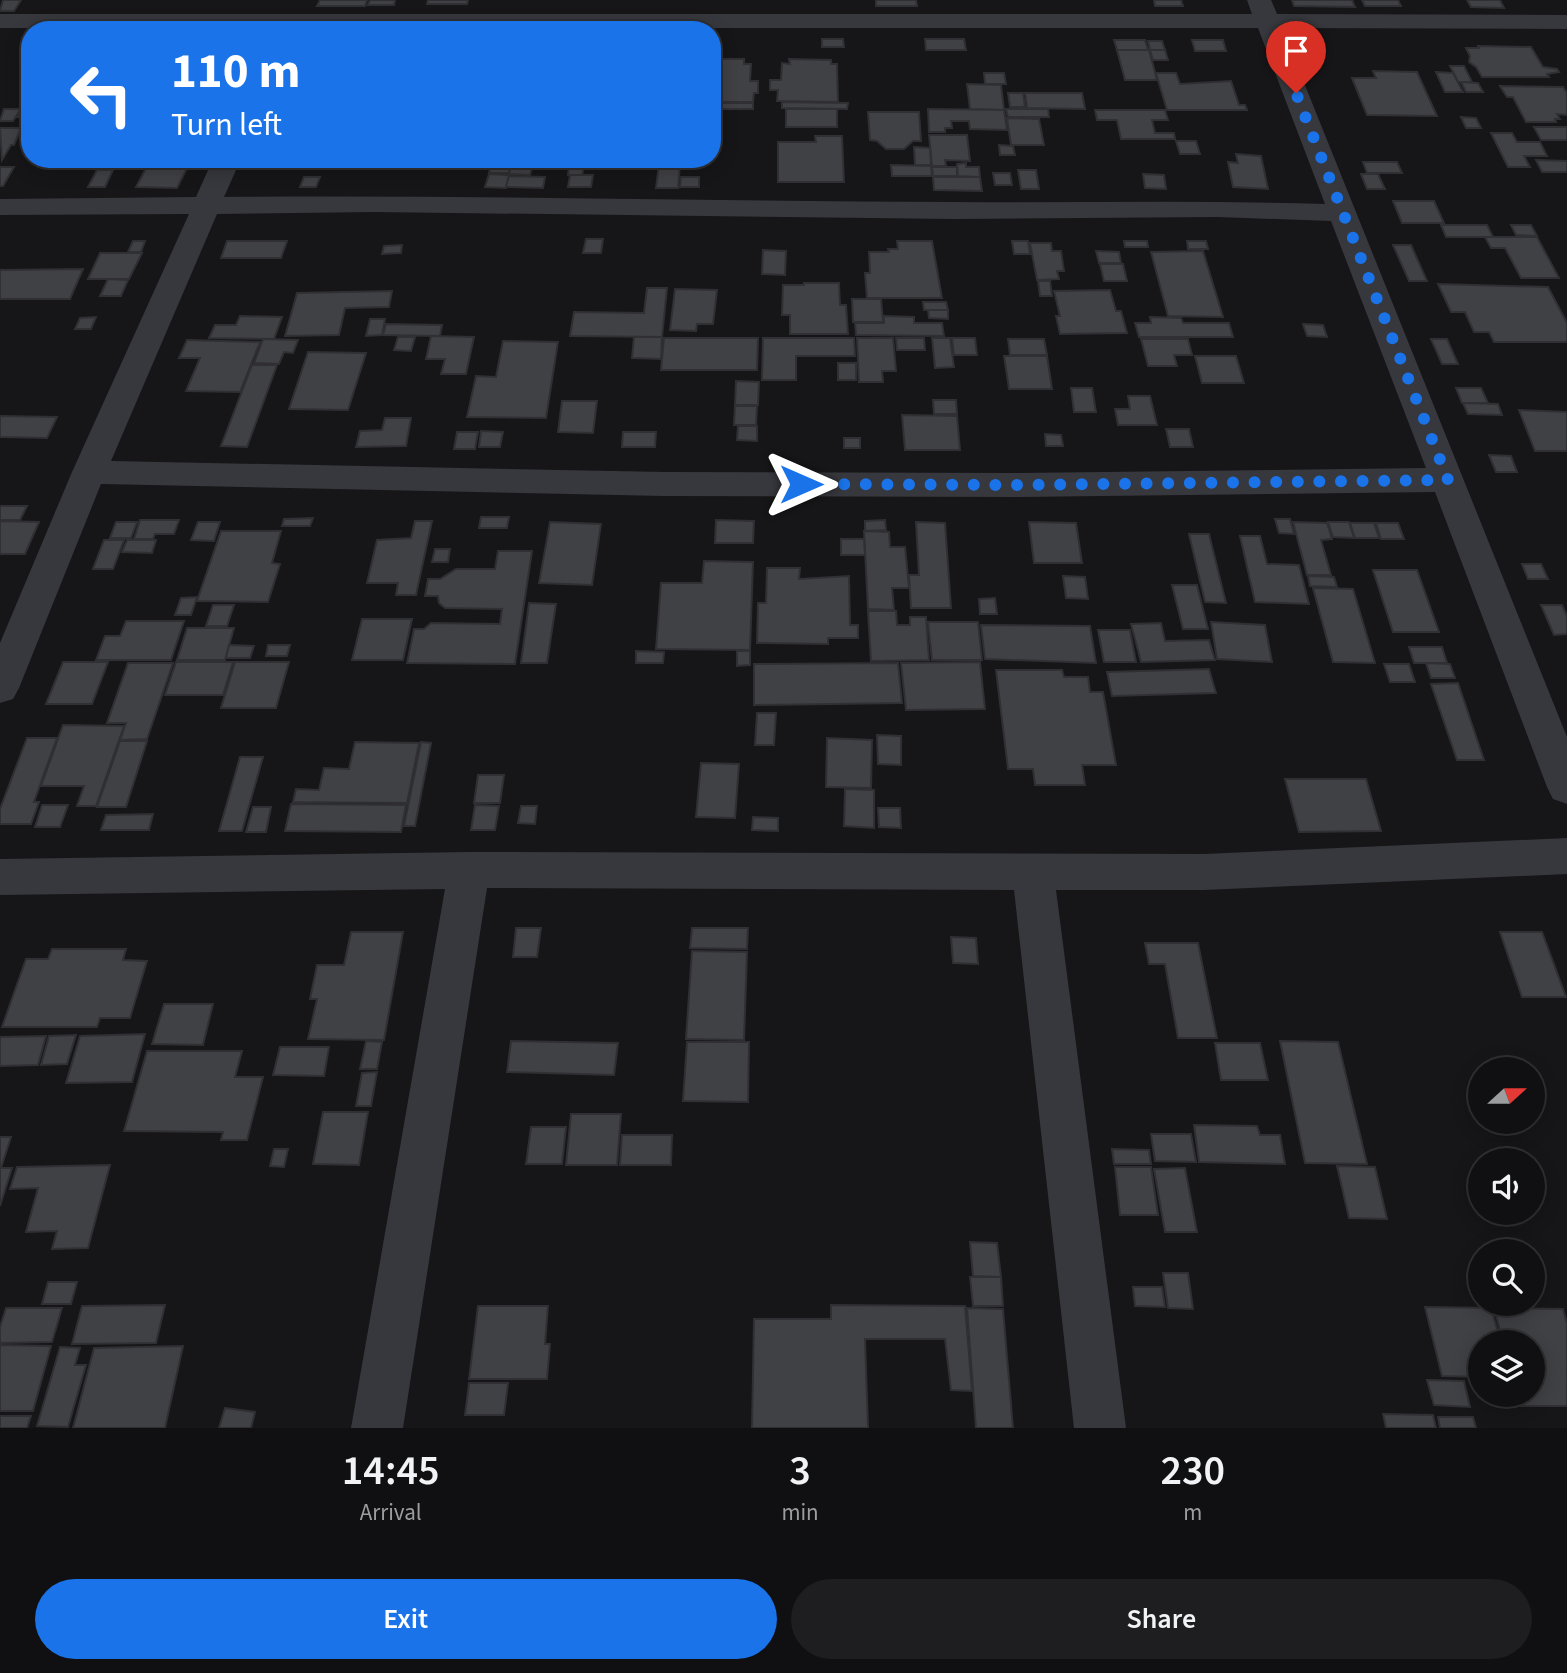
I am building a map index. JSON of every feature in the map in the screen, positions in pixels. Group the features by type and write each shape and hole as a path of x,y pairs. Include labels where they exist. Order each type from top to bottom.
{"street":[{"path":"1263,10 1567,787"},
{"path":"0,21 292,17 560,19 1263,10 1567,22"},
{"path":"0,688 89,472 223,168"},
{"path":"0,206 375,204 956,211 1218,209 1342,213"},
{"path":"89,472 692,484 1019,485 1448,480"},
{"path":"0,877 469,870 1204,872 1567,856"},
{"path":"377,1428 469,870"},
{"path":"1033,872 1100,1428"}],"building":[{"path":"3,0 21,0 14,11 0,11"},
{"path":"320,0 367,0 365,6 317,6"},
{"path":"370,0 395,0 394,5 368,5"},
{"path":"428,0 468,0 467,4 427,4"},
{"path":"876,0 916,0 917,6 876,6"},
{"path":"1154,0 1181,0 1183,6 1155,6"},
{"path":"1292,0 1352,0 1355,7 1294,6"},
{"path":"1362,0 1398,0 1401,6 1365,6"},
{"path":"1467,0 1500,0 1504,8 1471,7"},
{"path":"822,39 843,39 844,47 822,47"},
{"path":"925,39 964,39 966,50 926,50"},
{"path":"1114,40 1145,40 1148,50 1117,50"},
{"path":"1192,40 1223,40 1226,51 1195,51"},
{"path":"1148,41 1162,41 1165,50 1150,50"},
{"path":"1478,46 1531,47 1543,67 1557,69 1559,72 1547,74 1549,77 1482,77 1469,62 1470,56 1466,48 1479,48"},
{"path":"1117,50 1149,50 1157,80 1125,80"},
{"path":"1150,50 1165,50 1168,60 1153,60"},
{"path":"721,59 744,59 744,64 751,64 750,81 758,81 758,93 754,93 753,102 721,102"},
{"path":"789,59 831,60 831,64 837,64 838,102 777,101 778,90 770,90 770,80 781,80 782,63 790,64"},
{"path":"1450,66 1464,66 1472,82 1458,82"},
{"path":"1373,71 1417,72 1437,116 1367,115 1352,78 1376,78"},
{"path":"1436,72 1453,73 1463,92 1445,92"},
{"path":"984,73 1004,73 1006,84 985,84"},
{"path":"1156,73 1176,73 1180,84 1231,81 1239,105 1245,105 1247,110 1167,110"},
{"path":"1461,82 1478,83 1483,92 1466,92"},
{"path":"967,84 1001,85 1004,110 970,109"},
{"path":"1500,86 1563,87 1567,93 1567,115 1557,114 1560,119 1555,119 1556,122 1526,122 1513,97 1507,97"},
{"path":"1008,93 1023,93 1025,107 1010,107"},
{"path":"1025,93 1082,93 1085,109 1027,108"},
{"path":"782,102 848,103 847,109 782,108"},
{"path":"721,103 753,103 753,109 721,109"},
{"path":"4,109 21,109 13,121 0,121"},
{"path":"786,109 837,109 837,127 786,127"},
{"path":"928,109 1004,110 1007,130 970,129 969,121 951,121 952,128 945,128 945,132 929,132"},
{"path":"1006,109 1048,109 1049,117 1008,117"},
{"path":"1095,110 1165,110 1168,120 1152,120 1155,133 1174,133 1175,139 1121,139 1117,120 1097,120"},
{"path":"868,112 919,112 921,141 913,141 904,149 886,149 877,141 870,140"},
{"path":"1461,117 1476,118 1481,128 1466,128"},
{"path":"1007,118 1039,119 1044,145 1011,145"},
{"path":"1534,127 1567,127 1567,140 1541,140"},
{"path":"0,128 21,128 14,145 11,145 2,160"},
{"path":"1491,133 1512,133 1517,142 1540,142 1547,156 1524,156 1530,167 1508,167"},
{"path":"929,135 967,135 970,161 945,160 946,166 932,166"},
{"path":"815,136 842,136 844,182 778,182 778,142 816,142"},
{"path":"1176,141 1196,141 1200,154 1180,154"},
{"path":"999,145 1013,146 1015,155 1000,155"},
{"path":"914,147 930,148 931,165 915,165"},
{"path":"1236,154 1261,156 1268,189 1233,187 1228,162 1238,163"},
{"path":"1536,160 1567,161 1567,172 1542,172"},
{"path":"1363,162 1397,162 1402,173 1367,173"},
{"path":"966,163 966,167 979,167 980,177 958,176 957,164"},
{"path":"891,165 931,166 932,176 892,176"},
{"path":"0,167 14,167 3,186 0,186"},
{"path":"932,167 957,167 957,176 933,176"},
{"path":"146,168 187,168 177,188 136,187"},
{"path":"490,168 510,168 509,173 489,173"},
{"path":"510,168 532,168 530,175 509,174"},
{"path":"569,168 584,168 582,175 568,175"},
{"path":"658,168 680,168 678,188 656,188"},
{"path":"97,170 113,170 105,187 88,187"},
{"path":"1018,170 1036,170 1039,189 1021,189"},
{"path":"993,173 1010,173 1012,185 995,185"},
{"path":"489,174 509,175 506,188 485,187"},
{"path":"1143,174 1164,175 1166,189 1145,188"},
{"path":"1361,174 1378,174 1385,189 1367,189"},
{"path":"570,175 593,175 591,187 568,187"},
{"path":"509,176 545,177 543,188 506,187"},
{"path":"304,177 320,177 316,187 300,187"},
{"path":"681,177 699,177 699,187 680,187"},
{"path":"933,177 980,177 982,191 934,190"},
{"path":"1393,201 1434,201 1444,223 1402,223"},
{"path":"1441,225 1487,225 1493,237 1446,237"},
{"path":"1511,225 1531,225 1537,236 1516,235"},
{"path":"1485,237 1537,237 1559,278 1521,278 1505,248 1491,248"},
{"path":"586,239 603,239 601,253 583,253"},
{"path":"133,241 145,241 141,252 128,252"},
{"path":"227,241 287,241 281,258 221,258"},
{"path":"897,241 932,241 942,298 867,298 865,273 870,273 869,252 898,249"},
{"path":"1012,241 1028,241 1030,254 1014,254"},
{"path":"1124,241 1147,241 1148,247 1125,247"},
{"path":"1187,241 1206,241 1208,249 1188,249"},
{"path":"1030,243 1051,243 1052,251 1061,251 1064,271 1057,271 1059,279 1037,280"},
{"path":"402,245 401,253 382,254 384,246"},
{"path":"1393,245 1411,245 1427,281 1409,281"},
{"path":"763,250 786,251 785,275 762,274"},
{"path":"1096,251 1119,252 1121,263 1099,263"},
{"path":"1203,251 1223,317 1168,316 1151,252"},
{"path":"100,253 142,253 129,279 88,279"},
{"path":"1100,264 1123,264 1127,281 1104,281"},
{"path":"83,269 70,299 0,299 0,270"},
{"path":"108,279 128,280 121,296 100,296"},
{"path":"1038,281 1050,281 1052,296 1040,296"},
{"path":"839,283 840,305 846,305 848,334 790,334 790,315 782,315 783,285"},
{"path":"1438,284 1548,287 1567,323 1567,342 1494,342 1489,332 1474,332 1465,312 1451,312"},
{"path":"647,288 667,288 662,337 570,336 574,312 644,313"},
{"path":"675,289 717,290 713,324 697,324 696,331 670,330"},
{"path":"1110,290 1116,311 1121,311 1127,333 1060,334 1056,316 1060,316 1054,291"},
{"path":"392,291 389,307 345,308 339,335 285,336 297,293"},
{"path":"852,299 881,299 883,322 853,322"},
{"path":"923,302 946,302 948,310 924,310"},
{"path":"928,310 948,310 948,319 929,318"},
{"path":"240,316 282,317 274,339 209,338 215,325 236,325"},
{"path":"884,316 914,317 914,323 942,323 944,336 856,335 855,323 884,323"},
{"path":"96,317 91,329 75,329 80,318"},
{"path":"1150,317 1181,318 1183,323 1229,323 1233,337 1139,337 1135,323 1151,323"},
{"path":"370,319 385,319 382,335 366,336"},
{"path":"386,324 442,325 440,336 383,335"},
{"path":"1303,324 1323,325 1327,337 1307,336"},
{"path":"431,336 474,337 466,374 441,374 445,359 426,359"},
{"path":"398,337 415,337 411,351 394,350"},
{"path":"634,337 662,337 661,359 632,358"},
{"path":"664,338 758,338 757,370 661,370"},
{"path":"763,338 854,338 855,356 796,356 796,380 762,380"},
{"path":"857,338 893,338 896,371 882,371 883,382 859,382"},
{"path":"896,338 924,338 925,350 897,350"},
{"path":"932,338 950,338 954,367 935,368"},
{"path":"952,338 975,338 977,355 954,355"},
{"path":"263,339 298,340 293,353 284,352 279,364 254,363"},
{"path":"1008,339 1044,339 1047,355 1010,355"},
{"path":"1141,339 1188,339 1192,355 1174,355 1177,366 1148,366"},
{"path":"1431,339 1447,339 1458,364 1442,364"},
{"path":"187,340 260,342 240,392 186,391 200,358 179,358"},
{"path":"503,341 558,342 546,418 467,417 476,376 496,377"},
{"path":"308,352 366,353 348,410 289,409"},
{"path":"1004,356 1047,356 1052,389 1009,389"},
{"path":"1195,356 1236,356 1244,383 1202,383"},
{"path":"838,363 856,363 856,380 838,380"},
{"path":"252,365 277,365 247,447 221,446"},
{"path":"736,381 759,382 758,405 735,405"},
{"path":"1071,388 1092,388 1096,412 1074,412"},
{"path":"1456,388 1481,388 1488,403 1462,403"},
{"path":"1128,396 1150,396 1157,425 1118,425 1115,409 1130,409"},
{"path":"933,400 956,400 957,414 934,414"},
{"path":"562,401 597,401 593,433 558,432"},
{"path":"1463,403 1498,404 1502,415 1468,414"},
{"path":"735,406 757,406 756,425 734,425"},
{"path":"1519,410 1567,412 1567,451 1535,451"},
{"path":"902,415 957,416 960,450 905,450"},
{"path":"0,416 57,417 47,438 0,437"},
{"path":"385,418 411,418 406,446 356,447 360,431 382,430"},
{"path":"738,426 757,426 757,441 737,440"},
{"path":"1166,429 1189,429 1193,447 1170,447"},
{"path":"481,431 503,432 500,447 479,447"},
{"path":"457,432 478,432 475,449 454,449"},
{"path":"623,432 656,432 655,447 622,447"},
{"path":"1045,434 1061,435 1063,446 1046,446"},
{"path":"844,438 860,438 860,448 844,448"},
{"path":"1489,455 1511,456 1517,472 1496,472"},
{"path":"0,506 27,506 20,520 0,520"},
{"path":"481,517 509,517 507,528 479,528"},
{"path":"313,518 310,526 282,526 284,519"},
{"path":"1275,519 1290,519 1294,534 1279,533"},
{"path":"140,520 179,520 174,534 155,534 153,539 134,539"},
{"path":"716,520 754,521 753,543 715,543"},
{"path":"885,520 886,530 865,531 865,521"},
{"path":"0,521 39,522 25,554 0,554"},
{"path":"415,521 432,521 416,595 396,595 398,583 367,583 377,540 411,538"},
{"path":"116,522 137,522 131,538 110,538"},
{"path":"198,522 220,522 214,541 191,540"},
{"path":"550,522 601,524 592,585 539,583"},
{"path":"916,522 945,523 951,608 911,608 909,575 919,575"},
{"path":"1029,522 1076,523 1082,563 1034,563"},
{"path":"1293,522 1327,523 1332,539 1321,540 1331,575 1307,575"},
{"path":"1328,522 1349,522 1354,538 1333,537"},
{"path":"1350,523 1374,523 1379,538 1355,538"},
{"path":"1376,523 1398,523 1404,539 1381,539"},
{"path":"221,531 281,531 272,563 280,564 268,602 197,601"},
{"path":"864,531 889,532 890,547 905,547 909,588 892,588 894,610 868,609"},
{"path":"1189,534 1209,534 1226,603 1205,602"},
{"path":"1240,536 1260,536 1267,564 1299,565 1309,604 1255,602"},
{"path":"841,539 864,539 865,555 841,555"},
{"path":"104,540 124,540 113,569 93,569"},
{"path":"127,540 156,540 152,553 122,552"},
{"path":"435,549 450,549 448,562 432,562"},
{"path":"498,551 532,551 515,664 407,663 414,629 424,629 431,623 500,624 502,609 445,608 439,603 438,596 425,596 428,579 440,579 456,569 495,569"},
{"path":"704,561 753,562 750,650 656,649 661,583 702,583"},
{"path":"1522,564 1541,564 1548,579 1528,579"},
{"path":"767,568 800,568 799,579 849,576 850,625 858,625 858,638 828,638 828,644 757,643 758,603 766,603"},
{"path":"1373,570 1417,570 1439,632 1393,632"},
{"path":"1063,576 1085,577 1088,599 1066,598"},
{"path":"1308,576 1334,577 1337,587 1310,586"},
{"path":"1172,585 1197,585 1208,629 1183,629"},
{"path":"1313,588 1353,589 1375,663 1333,662"},
{"path":"197,597 191,615 175,615 181,598"},
{"path":"995,598 997,614 980,614 979,599"},
{"path":"529,603 556,604 547,663 521,663"},
{"path":"213,605 234,605 227,626 206,626"},
{"path":"1541,605 1562,605 1567,616 1567,634 1554,635"},
{"path":"868,611 896,611 897,625 910,625 910,617 926,617 929,660 871,661"},
{"path":"362,619 412,619 403,660 352,660"},
{"path":"126,621 184,621 171,660 96,660 105,636 120,636"},
{"path":"928,622 978,622 982,660 932,660"},
{"path":"1211,622 1265,625 1272,662 1217,659"},
{"path":"1161,623 1165,641 1209,640 1215,660 1141,662 1131,624"},
{"path":"981,625 1090,626 1096,663 985,659"},
{"path":"187,628 234,628 225,660 177,660"},
{"path":"1098,630 1130,630 1136,662 1104,662"},
{"path":"229,645 254,646 250,658 226,658"},
{"path":"268,645 290,645 287,656 266,656"},
{"path":"1409,647 1442,647 1447,663 1414,663"},
{"path":"636,651 664,652 663,663 636,663"},
{"path":"737,651 750,651 750,665 737,666"},
{"path":"63,662 108,662 92,704 46,704"},
{"path":"176,662 233,662 223,695 165,695"},
{"path":"235,662 289,662 276,708 221,708"},
{"path":"980,662 985,709 906,710 901,663"},
{"path":"128,663 173,663 147,739 120,740 126,723 107,723"},
{"path":"898,663 902,703 754,705 754,664"},
{"path":"1426,663 1450,664 1455,678 1431,678"},
{"path":"1384,664 1409,664 1415,682 1390,682"},
{"path":"1209,669 1216,693 1112,696 1107,672"},
{"path":"996,670 1062,670 1064,677 1088,677 1090,692 1103,692 1116,765 1082,765 1085,785 1035,785 1033,769 1008,769"},
{"path":"1458,683 1484,760 1457,760 1431,684"},
{"path":"757,713 776,713 774,745 755,745"},
{"path":"63,725 124,726 96,806 77,806 84,786 41,786"},
{"path":"877,735 901,736 901,765 878,764"},
{"path":"27,738 57,738 34,802 39,802 31,824 0,824 0,809"},
{"path":"827,738 872,740 871,788 826,787"},
{"path":"120,741 147,741 126,807 97,807"},
{"path":"355,742 419,743 407,803 293,802 296,789 319,790 324,768 349,769"},
{"path":"421,742 431,743 415,826 404,826"},
{"path":"240,757 263,757 242,831 219,831"},
{"path":"701,763 739,764 735,818 696,817"},
{"path":"478,775 504,775 500,803 474,803"},
{"path":"1285,779 1366,779 1381,831 1299,832"},
{"path":"845,789 874,790 874,828 844,826"},
{"path":"291,804 406,805 401,832 285,831"},
{"path":"42,805 68,805 60,827 35,827"},
{"path":"475,805 499,806 495,830 471,830"},
{"path":"521,806 537,806 535,824 518,823"},
{"path":"253,807 271,807 266,832 246,832"},
{"path":"878,808 900,808 901,828 879,827"},
{"path":"153,814 149,830 101,830 106,815"},
{"path":"753,817 778,818 778,831 752,830"},
{"path":"516,928 541,928 537,957 513,957"},
{"path":"692,928 748,928 747,949 690,948"},
{"path":"351,932 403,932 384,1040 308,1039 317,999 310,999 317,965 344,965"},
{"path":"1500,932 1542,932 1566,997 1522,997"},
{"path":"951,937 976,938 978,964 953,963"},
{"path":"1145,943 1198,943 1217,1038 1178,1038 1165,964 1149,964"},
{"path":"52,949 126,949 123,960 147,961 130,1018 100,1018 97,1027 2,1027 26,959 48,959"},
{"path":"692,951 747,952 744,1040 686,1039"},
{"path":"164,1004 213,1004 203,1045 152,1044"},
{"path":"145,1034 132,1082 66,1083 80,1036"},
{"path":"76,1035 67,1064 41,1065 49,1036"},
{"path":"46,1036 38,1065 0,1066 0,1037"},
{"path":"366,1041 382,1042 377,1069 360,1069"},
{"path":"511,1041 618,1043 614,1075 507,1072"},
{"path":"1280,1041 1338,1042 1367,1164 1305,1163"},
{"path":"687,1042 749,1042 748,1102 683,1101"},
{"path":"1215,1043 1260,1043 1268,1080 1221,1080"},
{"path":"280,1047 329,1047 324,1076 273,1075"},
{"path":"147,1051 242,1051 235,1077 263,1077 247,1140 221,1140 223,1132 124,1131"},
{"path":"377,1072 371,1106 356,1106 362,1073"},
{"path":"323,1112 368,1112 359,1165 313,1164"},
{"path":"571,1114 621,1114 617,1165 566,1165"},
{"path":"1194,1125 1257,1126 1260,1135 1280,1135 1285,1164 1199,1162"},
{"path":"531,1127 566,1127 562,1164 526,1164"},
{"path":"1151,1134 1191,1134 1196,1162 1155,1161"},
{"path":"622,1135 672,1135 671,1165 620,1165"},
{"path":"0,1137 11,1137 1,1168 12,1168 0,1206"},
{"path":"274,1149 288,1149 284,1167 270,1166"},
{"path":"1112,1149 1149,1150 1151,1164 1114,1164"},
{"path":"110,1165 88,1248 52,1249 57,1231 26,1232 38,1188 10,1189 17,1167"},
{"path":"1337,1166 1375,1167 1387,1219 1349,1218"},
{"path":"1115,1167 1151,1167 1158,1215 1120,1215"},
{"path":"1185,1168 1197,1232 1165,1232 1154,1169"},
{"path":"970,1242 997,1243 1001,1277 973,1276"},
{"path":"1163,1273 1188,1273 1193,1309 1168,1308"},
{"path":"970,1277 1001,1277 1003,1306 973,1306"},
{"path":"48,1282 77,1282 71,1304 42,1304"},
{"path":"1133,1287 1162,1287 1165,1307 1135,1306"},
{"path":"165,1305 156,1343 72,1344 82,1306"},
{"path":"831,1305 965,1306 972,1391 951,1390 945,1339 865,1339 868,1428 752,1428 754,1319 831,1319"},
{"path":"478,1306 548,1306 545,1344 550,1344 547,1379 469,1379"},
{"path":"1425,1307 1468,1308 1468,1316 1493,1316 1497,1330 1468,1330 1468,1377 1442,1376"},
{"path":"6,1308 62,1308 52,1342 0,1343 0,1327"},
{"path":"967,1308 1003,1309 1013,1428 976,1428"},
{"path":"1545,1309 1563,1309 1567,1324 1567,1406 1545,1406 1545,1330 1500,1330 1496,1316 1545,1316"},
{"path":"0,1345 51,1346 33,1411 0,1411"},
{"path":"183,1346 165,1428 73,1428 94,1348"},
{"path":"60,1347 80,1348 75,1365 86,1365 68,1427 37,1426"},
{"path":"1427,1380 1464,1381 1468,1407 1434,1405"},
{"path":"469,1383 508,1383 504,1415 465,1415"},
{"path":"225,1408 255,1412 251,1428 219,1428"},
{"path":"1383,1414 1433,1415 1436,1428 1386,1428"},
{"path":"0,1416 31,1416 27,1428 0,1428"},
{"path":"1438,1417 1473,1417 1476,1428 1440,1428"}],"route":[{"path":"801,484 1019,485 1448,480 1296,93"}]}
